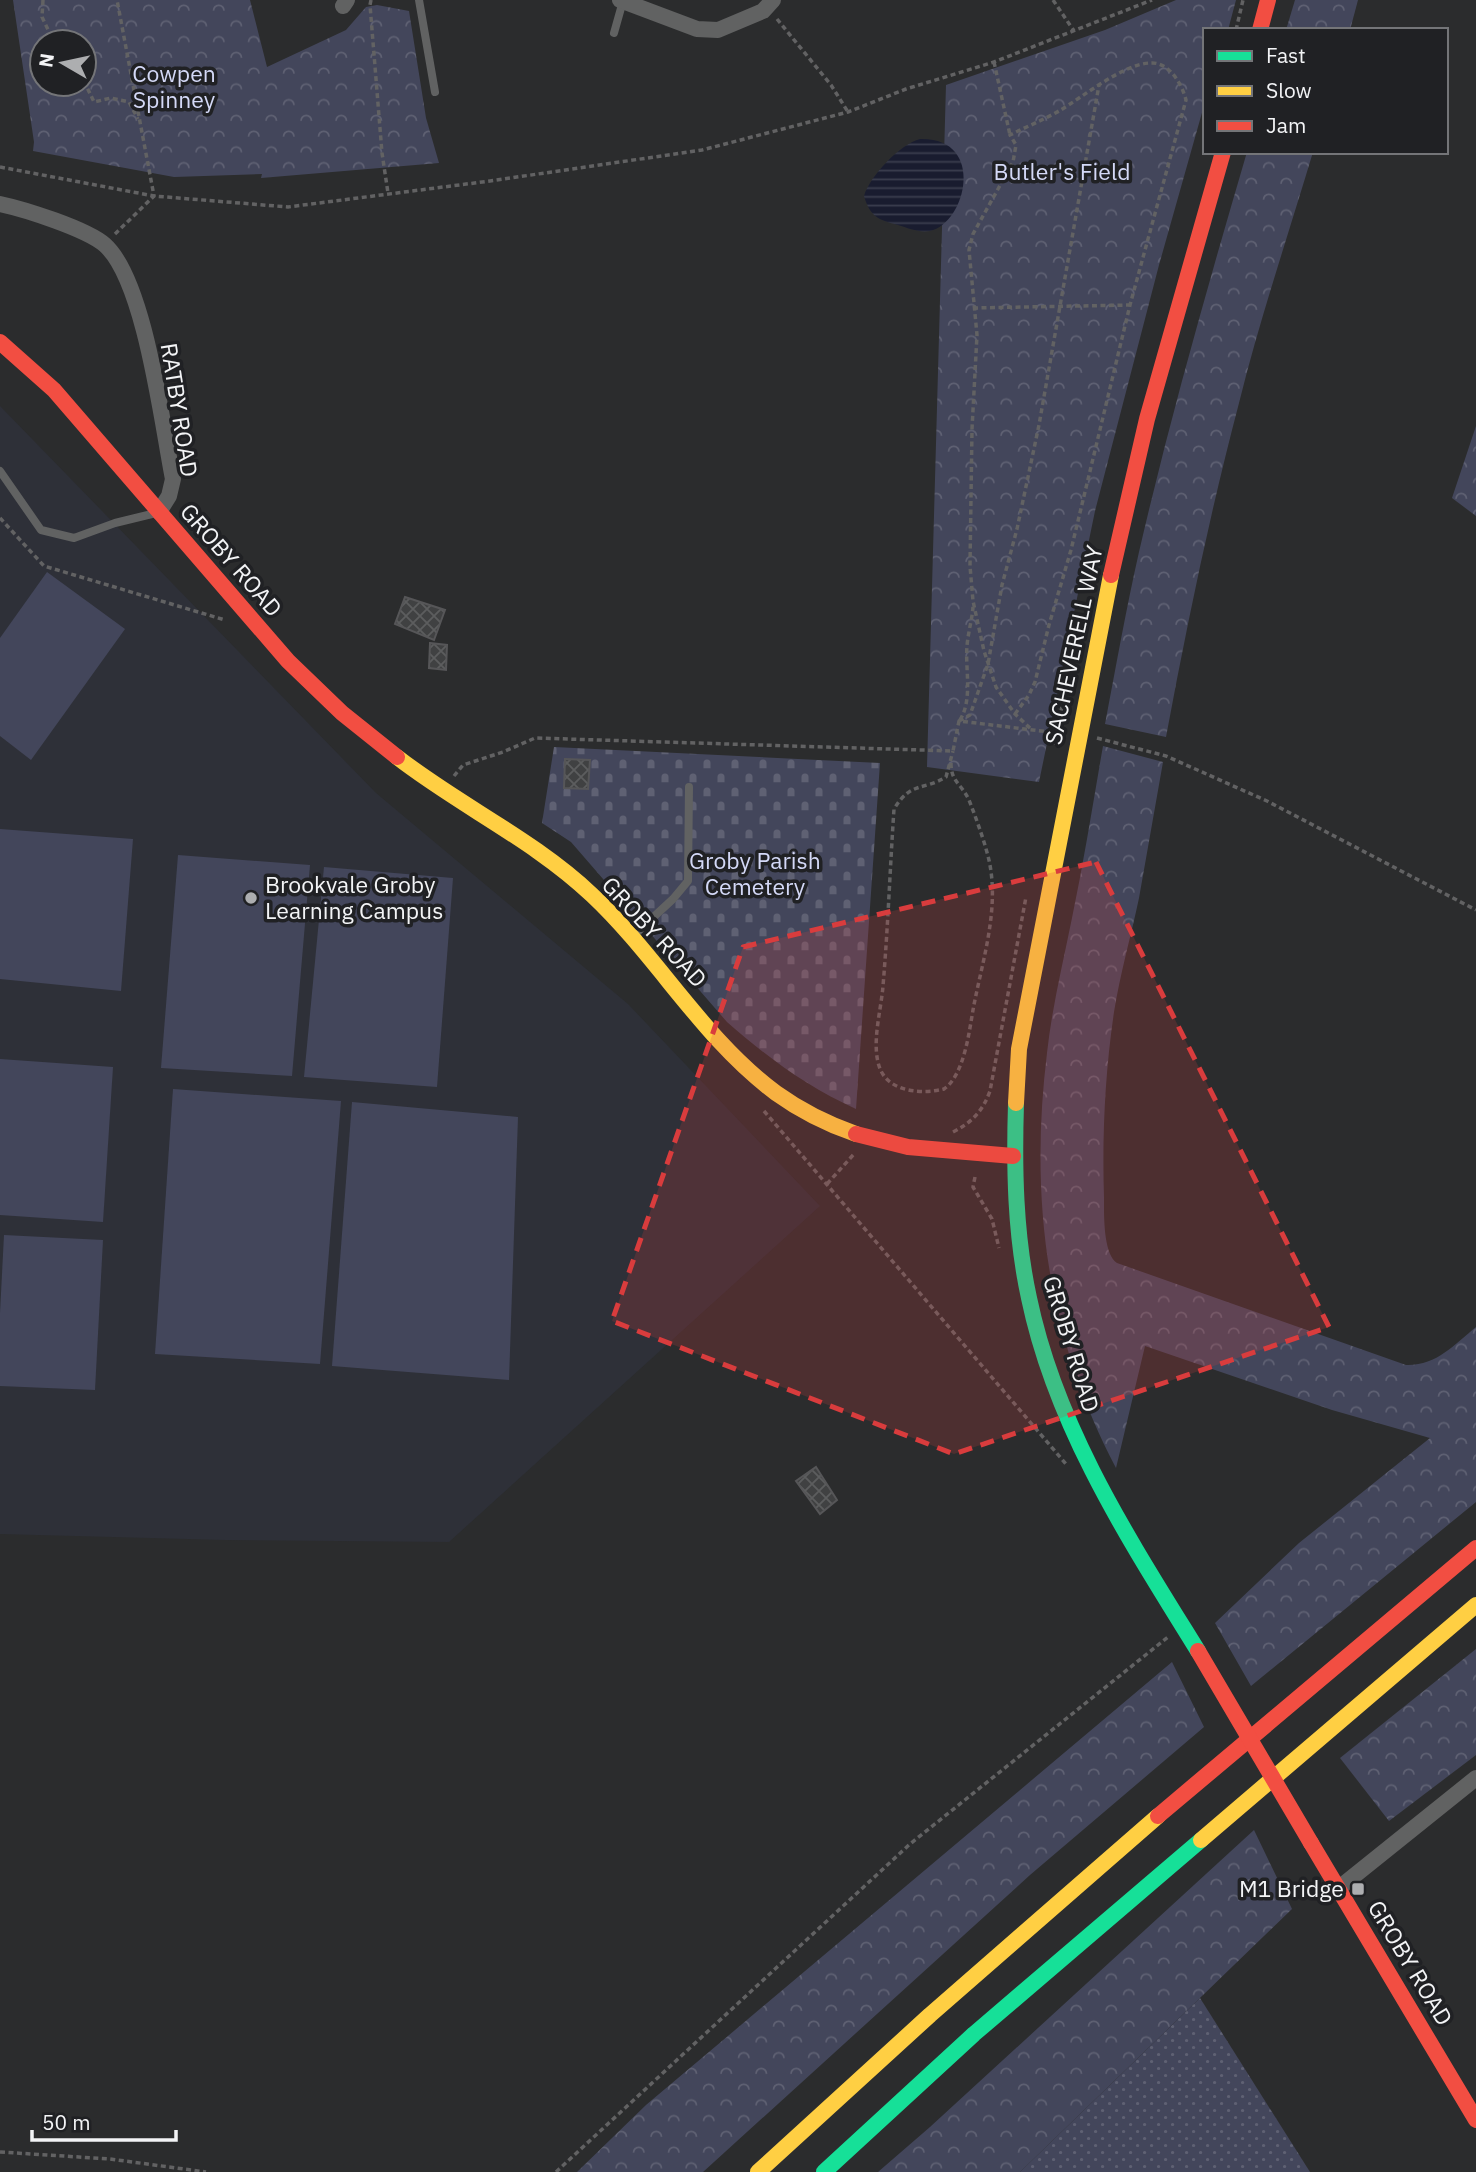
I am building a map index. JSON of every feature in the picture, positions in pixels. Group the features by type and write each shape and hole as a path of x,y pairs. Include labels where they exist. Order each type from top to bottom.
{"main road":[{"path":"1260,28 1268,0"},
{"name":"SACHEVERELL WAY","path":"1013,1156 1018,1049 1106,598 1146,421 1222,154"},
{"path":"0,342 54,390 159,512"},
{"name":"GROBY ROAD","path":"159,512 288,661 321,695 443,791 497,824 593,896 749,1072 778,1096 810,1115 869,1138 910,1148 1013,1156 1017,1222 1030,1306 1068,1419 1128,1539 1198,1651 1476,2120"},
{"path":"758,2172 930,2015 1183,1794 1476,1548"},
{"path":"824,2172 974,2034 1476,1605"}],"street":[{"path":"622,0 697,29 718,30 750,17 770,3"},
{"name":"RATBY ROAD","path":"0,204 75,229 104,244 127,278 139,313 173,480 169,496 159,512"},
{"path":"1339,1888 1476,1778"}],"lane":[{"path":"419,0 435,92"},
{"path":"614,33 622,0"},
{"path":"0,471 41,530 74,538 159,512"},
{"path":"631,937 673,899 688,881 689,787"}],"path":[{"path":"43,0 42,17 47,28"},
{"path":"117,0 154,196"},
{"path":"371,0 381,139 388,193"},
{"path":"1054,0 1074,31"},
{"path":"0,167 154,196 288,207 490,181 702,150 848,112 906,89 994,62 1152,0"},
{"path":"1236,28 1243,0"},
{"path":"770,3 848,112"},
{"path":"994,62 1010,135 1016,145 1013,162 973,234 969,250 977,335 972,429 971,566 973,601 996,687 1032,730"},
{"path":"1010,135 1059,111 1131,67 1153,62 1170,71 1182,88 1186,100 1130,305 1071,550 1035,682 1016,714"},
{"path":"959,722 970,715 988,664 1002,585 1039,425 1099,85"},
{"path":"92,98 94,102 111,98 129,102 140,122"},
{"path":"104,244 154,196"},
{"path":"973,308 1130,305"},
{"path":"0,518 44,566 225,620"},
{"path":"951,763 946,777 918,786 902,795 894,809 883,986 876,1047 880,1070 888,1082 919,1092 944,1089 956,1076 972,1024 988,939 991,889 989,862 968,797 951,776 953,751 967,695 967,644 973,601"},
{"path":"1054,746 1064,698"},
{"path":"959,722 1079,734 1166,756 1267,801 1476,910"},
{"path":"443,791 463,765 535,738 953,751"},
{"path":"943,1132 954,1132 967,1124 978,1115 986,1103 1028,888"},
{"path":"757,1104 1068,1466"},
{"path":"827,1184 869,1138"},
{"path":"556,2172 910,1844 1183,1626"},
{"path":"0,2152 110,2159 206,2172"}],"highlighted area":[{"path":"1096,862 1329,1327 954,1454 612,1321 743,947"}],"shaded area":[{"path":"920,139 941,142 955,151 962,165 964,181 953,213 943,225 930,231 914,230 880,219 869,209 864,196 872,179 887,162 904,147"},
{"name":"Brookvale Groby Learning Campus","path":"0,406 376,793 628,1004 820,1206 449,1542 0,1534"}],"green space":[{"name":"Cowpen Spinney","path":"13,0 250,0 267,67 346,30 366,7 377,5 409,11 426,118 439,163 261,178 262,174 174,177 33,151 34,142"},
{"name":"Butler's Field","path":"1176,0 1236,0 1229,28 1203,28 1203,109 1095,511 1039,782 927,767 946,85 1105,30"},
{"path":"1295,0 1358,0 1351,28 1287,28"},
{"path":"1246,154 1312,154 1256,340 1228,444 1166,737 1105,724 1151,502"},
{"path":"1476,426 1476,516 1452,498"},
{"path":"47,572 125,629 31,760 0,736 0,638"},
{"path":"1103,746 1163,762 1139,898 1116,998 1108,1058 1104,1128 1104,1214 1105,1233 1112,1258 1117,1263 1406,1365 1436,1358 1476,1327 1476,1502 1251,1686 1215,1623 1299,1543 1430,1438 1332,1410 1145,1346 1116,1468 1092,1418 1059,1317 1049,1266 1040,1161 1049,1036"},
{"name":"Groby Parish Cemetery","path":"554,747 880,763 856,1109 788,1070 727,1022 571,842 542,823"},
{"path":"0,829 133,839 121,991 0,979"},
{"path":"178,855 310,865 292,1076 161,1068"},
{"path":"324,867 453,878 437,1087 304,1077"},
{"path":"0,1059 113,1067 103,1222 0,1215"},
{"path":"173,1089 341,1101 320,1364 155,1354"},
{"path":"352,1102 518,1117 509,1380 332,1366"},
{"path":"4,1235 103,1240 95,1390 0,1386"},
{"path":"1476,1649 1476,1755 1389,1821 1340,1758"},
{"path":"1172,1662 1204,1727 1030,1875 703,2172 577,2172 646,2105"},
{"path":"1254,1830 1292,1909 1020,2172 878,2172 930,2127"},
{"path":"1200,1998 1310,2172 1020,2172"}],"building":[{"path":"405,597 445,610 434,640 395,624"},
{"path":"430,643 447,645 446,670 429,668"},
{"path":"565,759 590,760 588,789 564,788"},
{"path":"816,1467 837,1500 820,1514 796,1481"}],"traffic: fast":[{"path":"1016,1103 1018,1225 1024,1274 1041,1346 1057,1393 1098,1482 1198,1651"},
{"path":"824,2172 974,2034 1201,1840"}],"traffic: slow":[{"path":"1016,1103 1019,1049 1111,575"},
{"path":"397,757 570,875 616,919 703,1023 750,1072 795,1106 856,1134"},
{"path":"1201,1840 1476,1605"},
{"path":"758,2172 930,2015 1158,1816"}],"traffic: jam":[{"path":"1261,28 1268,0"},
{"path":"1111,575 1147,419 1222,154"},
{"path":"0,342 54,390 288,661 342,713 397,757"},
{"path":"856,1134 908,1147 1013,1156"},
{"path":"1158,1816 1476,1548"},
{"path":"1198,1651 1311,1843"},
{"path":"1311,1843 1476,2120"}],"place":[{"name":"Brookvale Groby Learning Campus","path":"251,898"},
{"name":"M1 Bridge","path":"1358,1889"}]}
